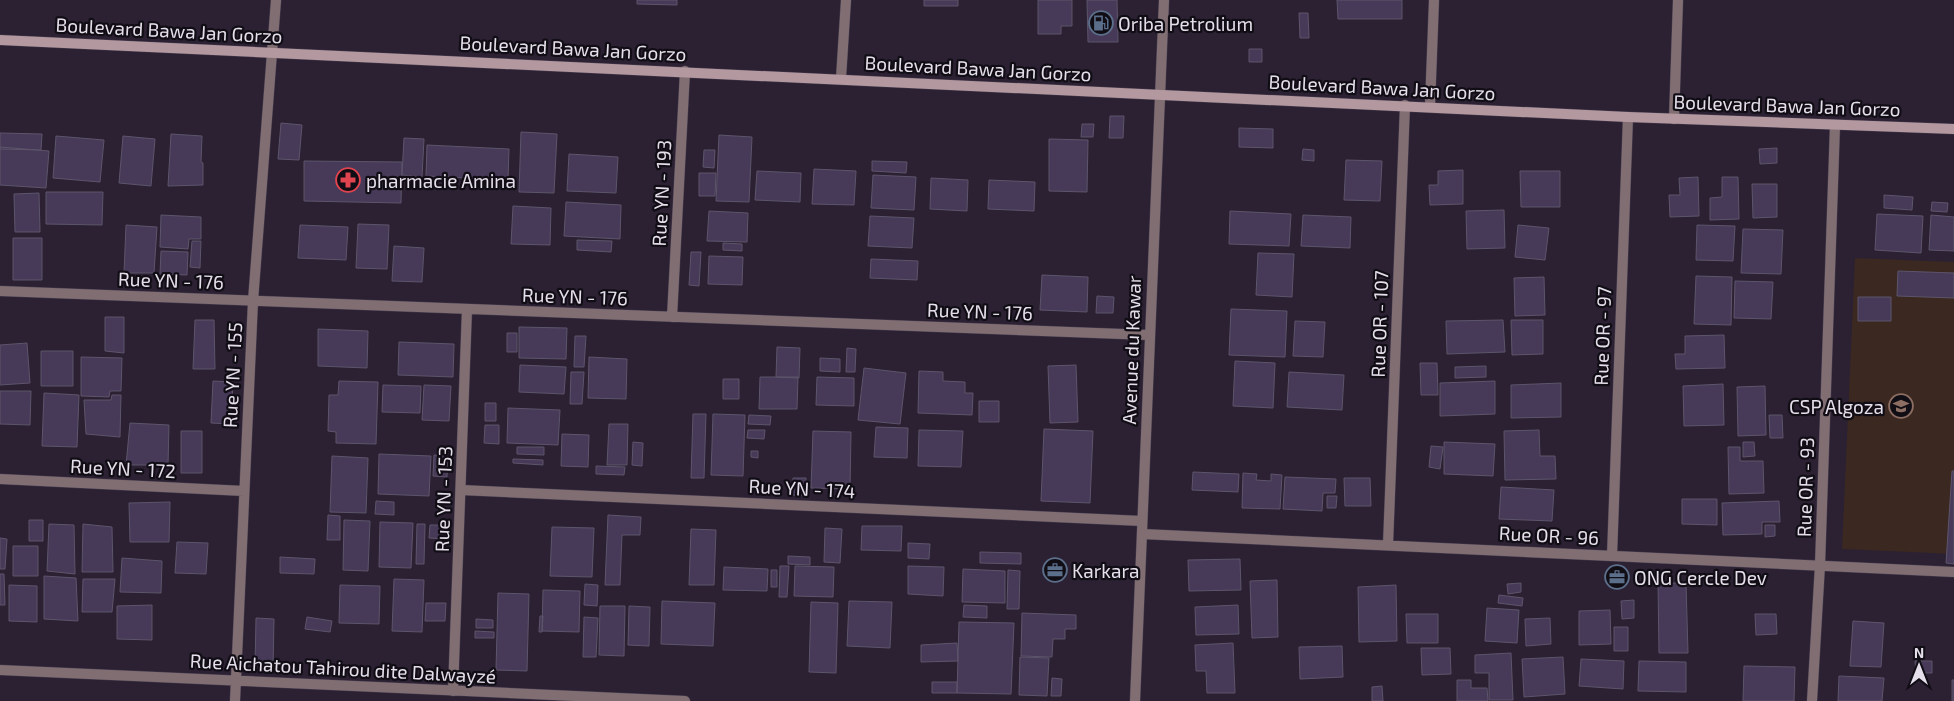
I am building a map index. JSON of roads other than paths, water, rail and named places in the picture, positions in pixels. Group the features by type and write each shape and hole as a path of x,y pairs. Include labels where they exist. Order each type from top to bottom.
{"main road":[{"name":"Boulevard Bawa Jan Gorzo","path":"0,40 1628,116 1954,129"}],"street":[{"name":"Rue YN - 155","path":"235,701 253,301 276,0"},
{"path":"841,78 846,0"},
{"name":"Avenue du Kawar","path":"1135,701 1164,0"},
{"path":"1430,106 1434,0"},
{"path":"1674,118 1678,0"},
{"name":"Rue YN - 193","path":"672,317 685,71"},
{"name":"Rue OR - 107","path":"1388,545 1405,105"},
{"name":"Rue OR - 97","path":"1612,556 1628,116"},
{"name":"Rue OR - 93","path":"1812,701 1820,565 1836,125"},
{"name":"Rue YN - 176","path":"0,291 1149,335"},
{"name":"Rue YN - 153","path":"453,691 467,309"},
{"name":"Rue YN - 172","path":"0,479 244,491"},
{"name":"Rue YN - 174","path":"461,490 1142,521"},
{"name":"Rue OR - 96","path":"1142,534 1954,572"},
{"name":"Rue Aichatou Tahirou dite Dalwayzé","path":"0,670 685,701"}],"place":[{"name":"Oriba Petrolium","path":"1101,23"},
{"name":"pharmacie Amina","path":"348,180"},
{"name":"CSP Algoza","path":"1901,406"},
{"name":"Karkara","path":"1055,570"},
{"name":"ONG Cercle Dev","path":"1617,577"}]}
